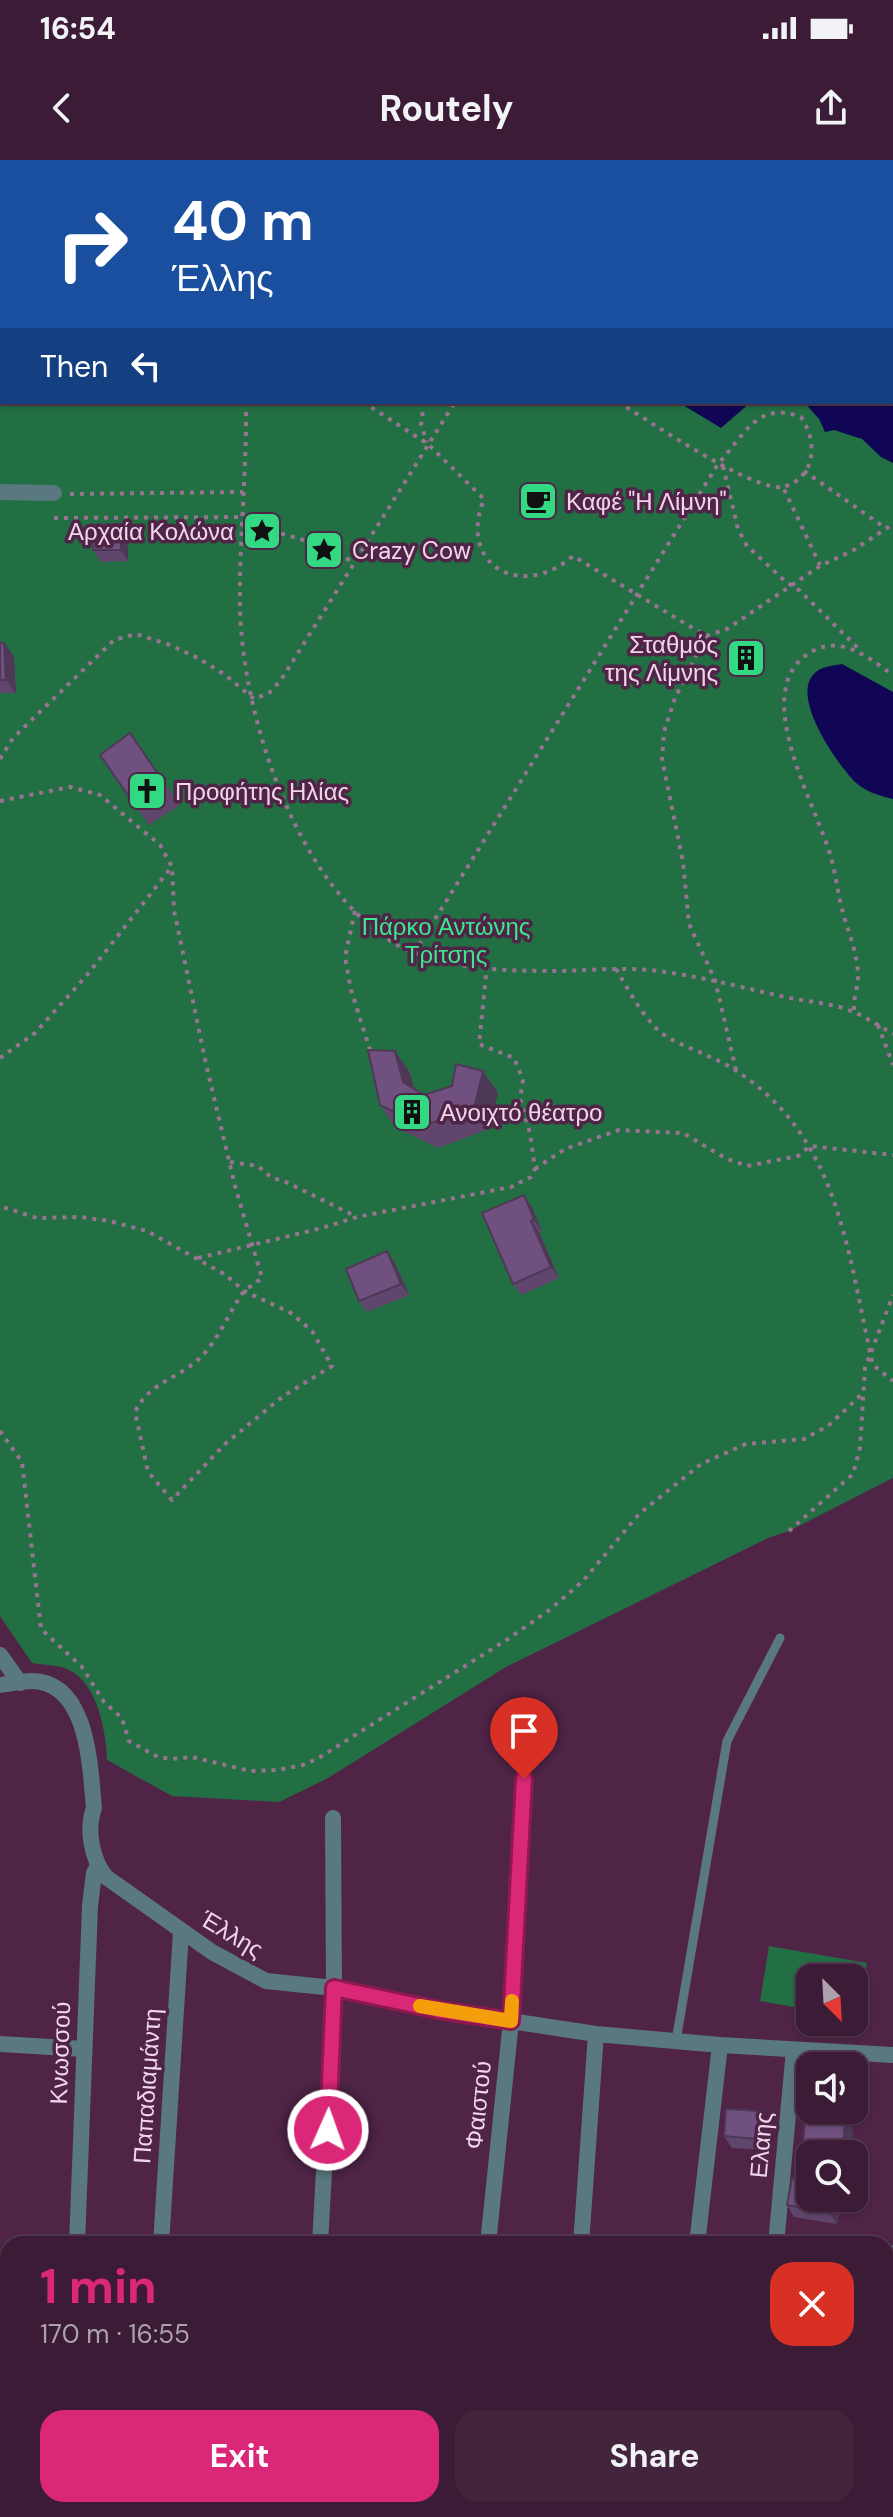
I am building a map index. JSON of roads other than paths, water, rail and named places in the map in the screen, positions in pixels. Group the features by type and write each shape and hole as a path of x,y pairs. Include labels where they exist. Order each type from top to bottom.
{"street":[{"path":"0,492 54,493"},
{"path":"0,1655 20,1683"},
{"path":"0,1685 42,1682 71,1702 86,1738 94,1808 90,1818 91,1832 98,1866"},
{"name":"Φαιστού","path":"489,2236 511,2021 524,1779"},
{"path":"320,2236 334,1988 333,1818"},
{"name":"Έλλης","path":"98,1866 118,1888 181,1932 266,1981 334,1988 438,2010 596,2034 893,2055"},
{"name":"Κνωσσού","path":"77,2236 90,1906 94,1873 98,1866"},
{"name":"Παπαδιαμάντη","path":"162,2236 181,1932"},
{"path":"582,2236 596,2034"},
{"path":"0,2044 84,2049"},
{"path":"698,2236 720,2045"},
{"name":"Ελαης","path":"777,2236 794,2050"}],"lane":[{"path":"676,2041 727,1741 780,1638"}],"place":[{"name":"Καφέ \"Η Λίμνη\"","path":"538,501"},
{"name":"Αρχαία Κολώνα","path":"262,531"},
{"name":"Crazy Cow","path":"324,550"},
{"name":"Σταθμός της Λίμνης","path":"746,658"},
{"name":"Προφήτης Ηλίας","path":"147,791"},
{"name":"Ανοιχτό θέατρο","path":"412,1112"}],"park label":[{"name":"Πάρκο Αντώνης Τρίτσης","path":"446,940"}]}
